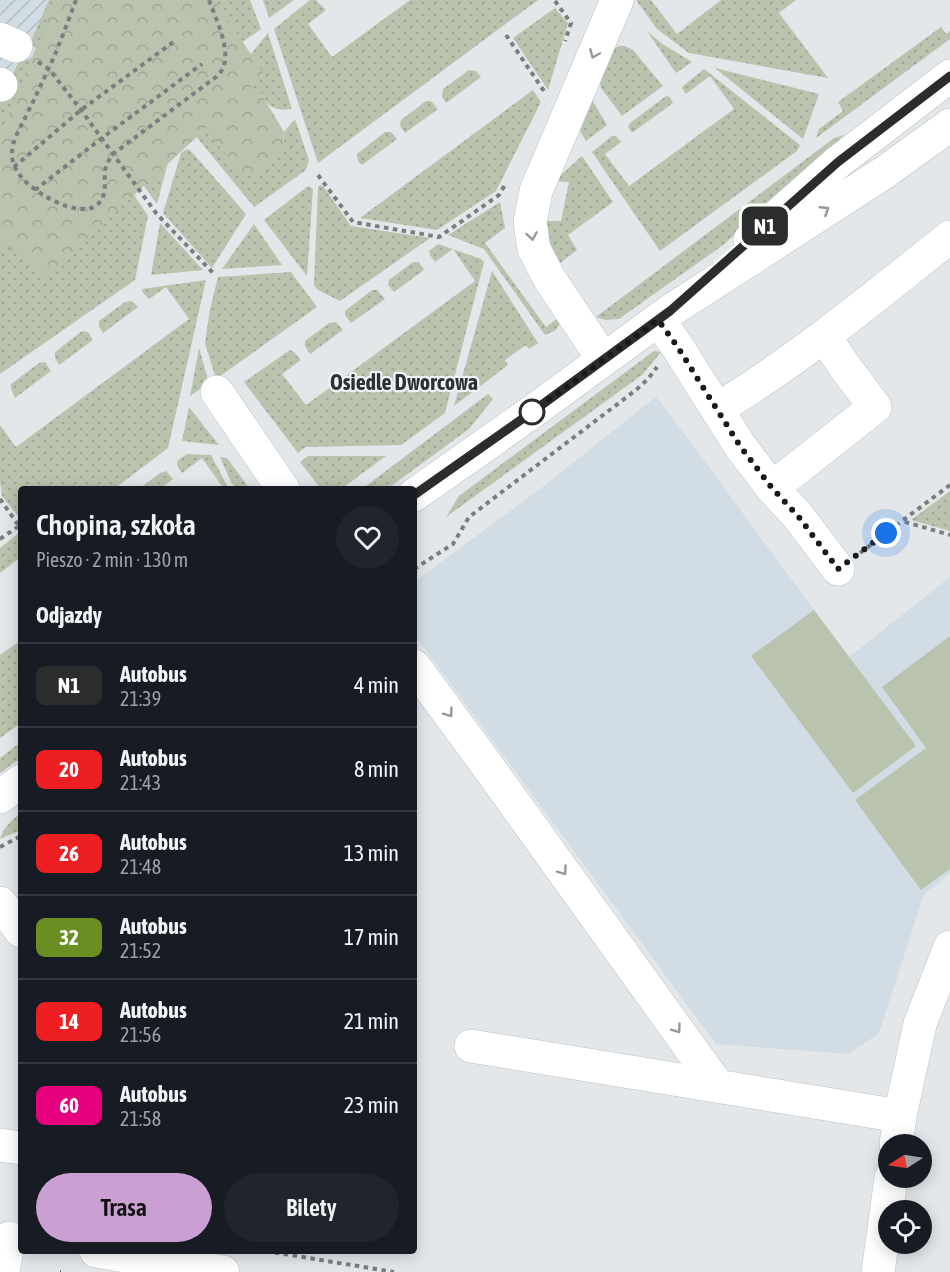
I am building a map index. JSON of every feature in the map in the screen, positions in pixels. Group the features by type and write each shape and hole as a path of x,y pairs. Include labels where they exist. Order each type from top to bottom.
{"street":[{"path":"603,359 549,278 534,249 530,222 536,190 617,0"},
{"path":"664,315 838,162 950,76"},
{"path":"417,493 664,315 885,172 950,125"},
{"path":"717,409 751,389 825,337 950,237"},
{"path":"664,315 677,346 740,446 838,569"},
{"path":"772,488 875,407 825,337"},
{"path":"217,392 281,486"},
{"path":"417,670 717,1085"},
{"path":"0,797 18,783"},
{"path":"0,903 18,927"},
{"path":"471,1046 717,1085 898,1130 920,1024 950,947"},
{"path":"0,1144 18,1147"},
{"path":"878,1272 890,1188"},
{"path":"3,1272 10,1238"},
{"path":"114,1254 224,1272"}],"path":[{"path":"76,0 49,69 15,138 12,153 14,168 35,190 64,206 77,209 89,208 98,204 104,195 106,184 104,174 106,165 113,154 222,71 225,64 225,48 209,0"},
{"path":"555,1 571,23 564,45"},
{"path":"14,168 81,110 176,40"},
{"path":"8,42 49,69 156,213 213,273"},
{"path":"35,190 202,64"},
{"path":"548,98 551,88"},
{"path":"318,175 354,222 439,237 500,195 509,176"},
{"path":"838,569 950,485"},
{"path":"0,500 18,523"},
{"path":"902,521 950,535"},
{"path":"0,538 18,527"},
{"path":"0,847 18,838"},
{"path":"284,1254 394,1272"}],"shaded area":[{"path":"0,0 56,0 0,135"},
{"path":"656,397 849,657 950,577 950,874 924,894 879,1033 849,1054 716,1044 417,638 417,580 540,489"}],"green space":[{"path":"49,0 72,0 47,59 30,43"},
{"path":"56,0 215,0 264,74 249,89 259,90 284,132 283,145 271,165 262,171 250,173 239,171 215,141 213,122 47,276 0,242 0,135"},
{"path":"212,0 250,0 261,29 228,52"},
{"path":"263,0 294,0 269,18"},
{"path":"310,0 316,0 326,10 308,24 332,57 410,0 538,0 318,163 274,29"},
{"path":"636,0 651,0 677,34 721,0 796,0 779,13 828,78 689,53 657,29"},
{"path":"555,8 568,23 548,90 513,38"},
{"path":"941,27 946,34 950,31 950,39 816,138 819,129 843,111 838,102"},
{"path":"647,31 661,43 692,62 676,73"},
{"path":"268,33 292,109 272,107 259,90 283,145 284,132 295,119 309,160 306,170 254,207 190,129"},
{"path":"619,46 633,50 663,86 622,116 601,88 599,77 613,49"},
{"path":"22,55 43,70 113,163 148,216 135,280 0,374 0,100"},
{"path":"715,68 819,94 803,139"},
{"path":"704,69 800,145 797,151 660,251 592,152 612,136 616,136 621,142 605,154 629,186 734,109 710,76 686,94 683,86"},
{"path":"469,70 476,71 481,77 446,103 442,97 443,89"},
{"path":"533,90 541,102 496,191 437,230 360,218"},
{"path":"666,96 670,97 673,103 632,133 628,127 630,123"},
{"path":"591,98 607,125 586,141 576,124"},
{"path":"426,101 431,101 438,109 405,133 400,126 401,120"},
{"path":"176,132 157,204 127,163"},
{"path":"385,132 391,132 397,139 362,165 358,161 357,154"},
{"path":"844,135 723,245 619,319 605,320 596,317 834,138"},
{"path":"187,149 246,214 212,268 163,213 181,153"},
{"path":"582,156 613,202 568,235 577,250 556,266 542,221 561,221 569,182 554,181"},
{"path":"320,185 351,226 430,238 340,301 314,286 318,187"},
{"path":"308,186 313,189 307,276 264,220"},
{"path":"500,202 505,228 485,243 546,327 562,315 563,319 556,330 545,335 484,249 448,235"},
{"path":"160,223 203,270 151,275"},
{"path":"254,224 282,265 222,269"},
{"path":"438,244 453,249 435,262 429,251"},
{"path":"453,249 484,262 445,413 401,445 306,447 298,453 244,382 290,350 301,360 282,374 306,405 475,281"},
{"path":"413,262 419,262 424,270 394,292 388,285 389,280"},
{"path":"492,271 538,343 529,349 526,345 505,360 508,365 454,406"},
{"path":"291,272 317,307 216,379 205,343 218,277"},
{"path":"206,280 168,448 118,486 18,486 18,516 2,496 0,425 16,447 189,319 166,287 149,299 142,289"},
{"path":"372,290 377,290 385,299 351,323 345,311"},
{"path":"132,301 138,307 103,333 99,321 125,302"},
{"path":"336,322 343,330 310,354 305,341 329,323"},
{"path":"82,331 88,332 93,340 59,365 55,352"},
{"path":"199,348 209,383 190,396"},
{"path":"654,351 661,352 642,375 446,517 459,496"},
{"path":"45,362 51,371 15,398 11,384 39,363"},
{"path":"488,394 493,399 469,429 391,486 366,486"},
{"path":"189,407 219,445 182,441"},
{"path":"187,454 211,455 227,486 222,486 202,458 182,473 177,461"},
{"path":"308,456 386,456 345,486 319,486 300,462"},
{"path":"220,457 227,458 248,486 234,486"},
{"path":"166,471 173,479 164,486 143,486"},
{"path":"950,491 950,531 911,520"},
{"path":"18,534 18,559 0,573 0,548"},
{"path":"814,610 916,746 853,793 751,656"},
{"path":"950,636 950,869 921,890 855,800 926,748 882,687"},
{"path":"18,642 18,725 0,738 0,655"},
{"path":"18,744 18,760 0,773 0,758"},
{"path":"18,815 18,831 0,839 1,835"}],"bus line":[{"name":"N1","path":"417,493 670,311 838,162 950,76"}],"district":[{"name":"Osiedle Dworcowa","path":"404,382"}],"route":[{"path":"532,412 658,320 740,446 838,569 886,533"}]}
